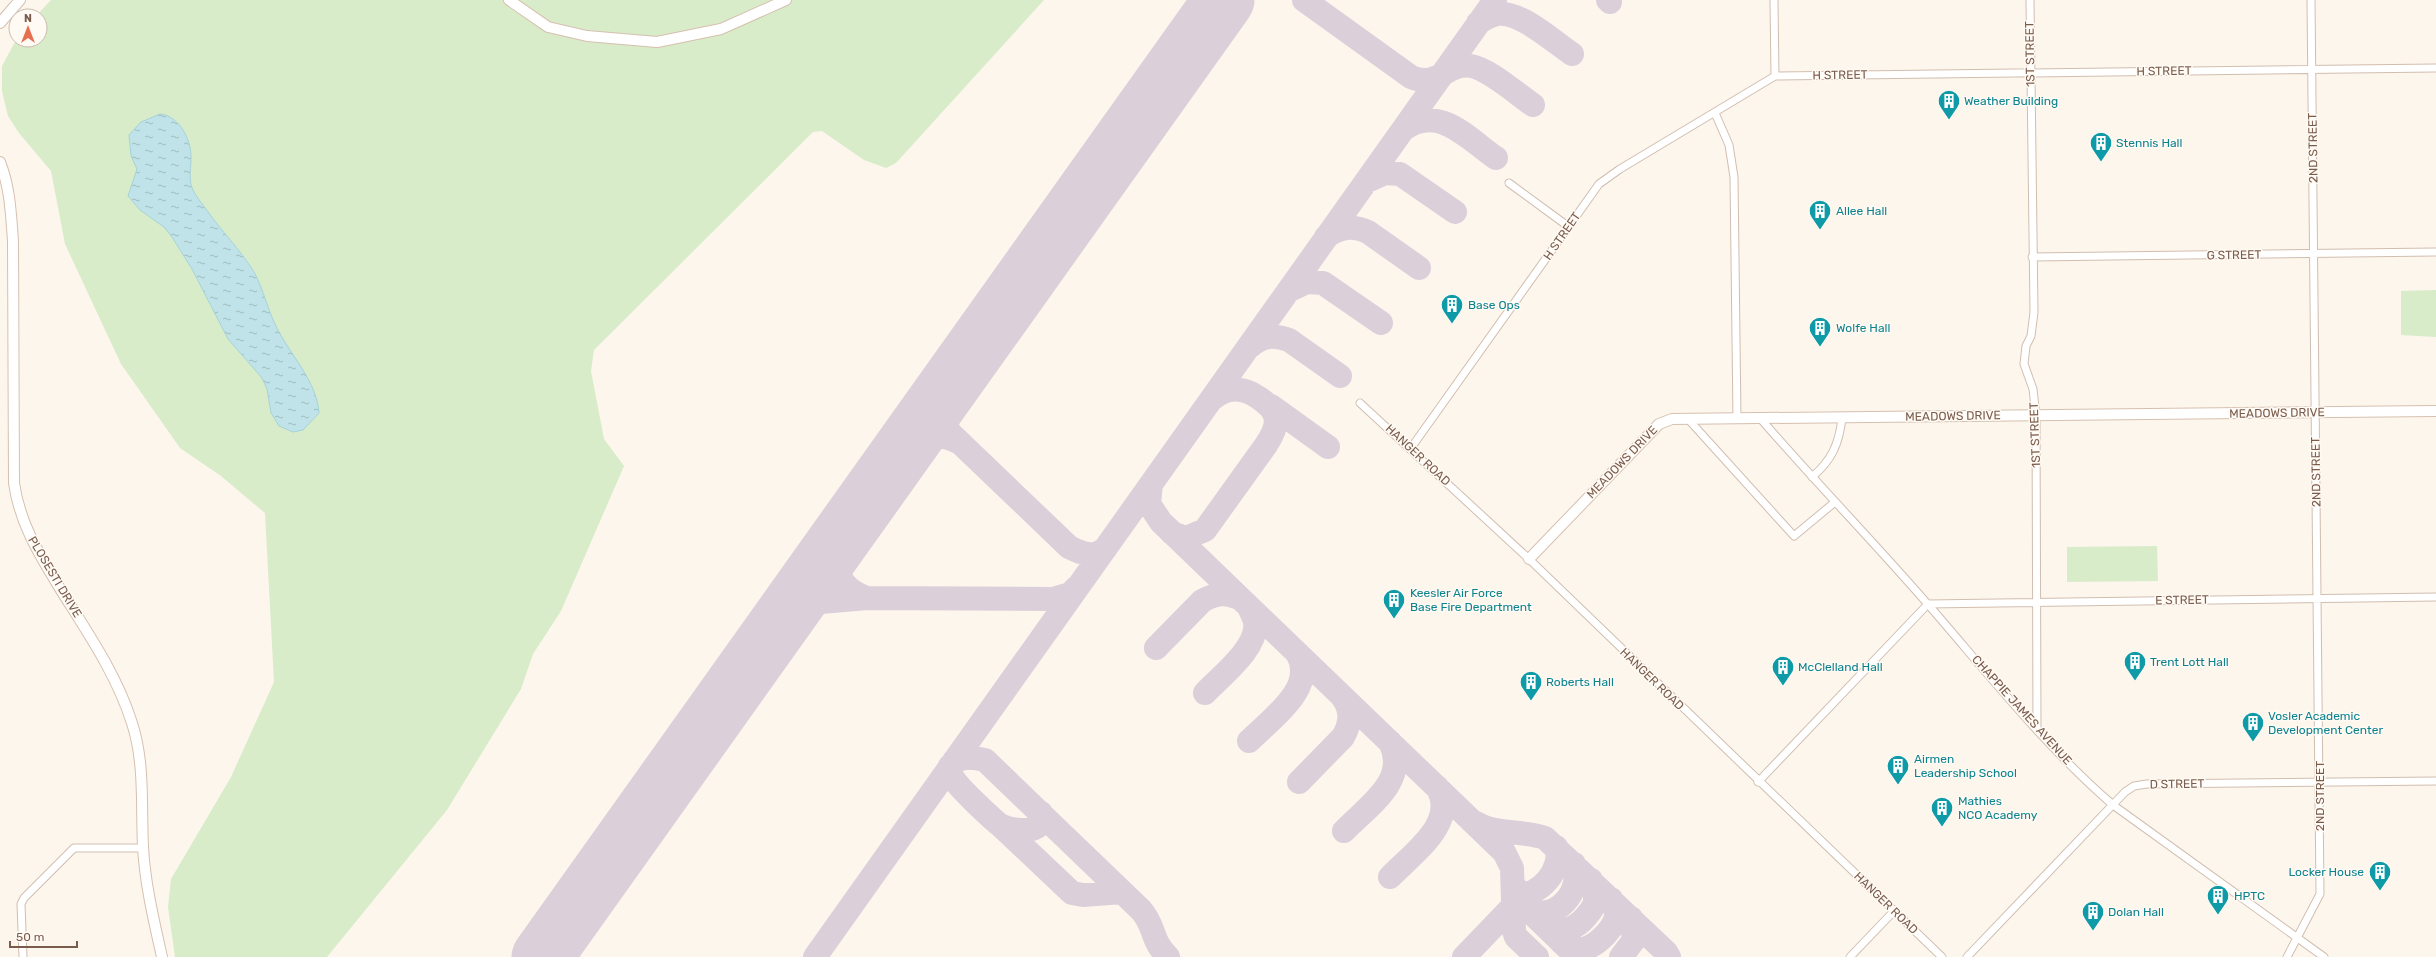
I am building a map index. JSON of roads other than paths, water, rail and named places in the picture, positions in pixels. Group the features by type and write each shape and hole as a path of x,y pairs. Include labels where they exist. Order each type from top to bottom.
{"street":[{"path":"0,23 20,0"},
{"path":"509,0 548,27 587,36 657,42 721,29 786,0"},
{"path":"1774,0 1775,76"},
{"name":"1ST STREET","path":"2030,0 2033,322 2026,346 2024,364 2033,389 2036,416 2037,729"},
{"name":"2ND STREET","path":"2287,957 2320,894 2311,0"},
{"name":"H STREET","path":"1411,448 1599,184 1775,76 2436,68"},
{"path":"1715,113 1729,145 1734,177 1737,418"},
{"name":"PLOSESTI DRIVE","path":"0,162 5,176 10,205 13,241 14,482 16,497 20,514 33,544 120,688 133,725 140,761 143,848 149,900 162,957"},
{"path":"1509,183 1569,227"},
{"name":"G STREET","path":"2032,257 2436,252"},
{"name":"HANGER ROAD","path":"1360,403 1411,448 1529,559 1758,782 1942,957"},
{"name":"MEADOWS DRIVE","path":"1529,559 1659,424 1672,419 2436,411"},
{"name":"CHAPPIE JAMES AVENUE","path":"1760,418 1812,478 1928,604 2037,729 2090,785 2113,805 2324,957"},
{"path":"1812,478 1824,467 1835,451 1842,418"},
{"path":"1688,419 1794,536 1835,502"},
{"name":"E STREET","path":"1928,604 2436,597"},
{"path":"1758,782 1928,604"},
{"name":"D STREET","path":"1967,957 2113,805 2134,786 2147,784 2436,781"},
{"path":"23,957 21,904 24,898 74,848 143,848"},
{"path":"1850,957 1894,911"}],"water":[{"path":"160,114 173,119 179,124 187,137 191,152 190,178 193,191 254,272 261,286 271,316 314,391 319,413 303,430 293,432 279,426 271,413 267,389 262,378 228,339 192,269 172,237 164,227 140,210 128,196 137,169 131,156 129,135 141,122"}],"place":[{"name":"Weather Building","path":"1949,120"},
{"name":"Stennis Hall","path":"2101,162"},
{"name":"Allee Hall","path":"1820,230"},
{"name":"Base Ops","path":"1452,324"},
{"name":"Wolfe Hall","path":"1820,348"},
{"name":"Keesler Air Force Base Fire Department","path":"1394,620"},
{"name":"Trent Lott Hall","path":"2135,682"},
{"name":"McClelland Hall","path":"1783,686"},
{"name":"Roberts Hall","path":"1531,702"},
{"name":"Vosler Academic Development Center","path":"2253,742"},
{"name":"Airmen Leadership School","path":"1898,786"},
{"name":"Mathies NCO Academy","path":"1942,828"},
{"name":"Locker House","path":"2380,892"},
{"name":"HPTC","path":"2218,916"},
{"name":"Dolan Hall","path":"2093,932"}]}
